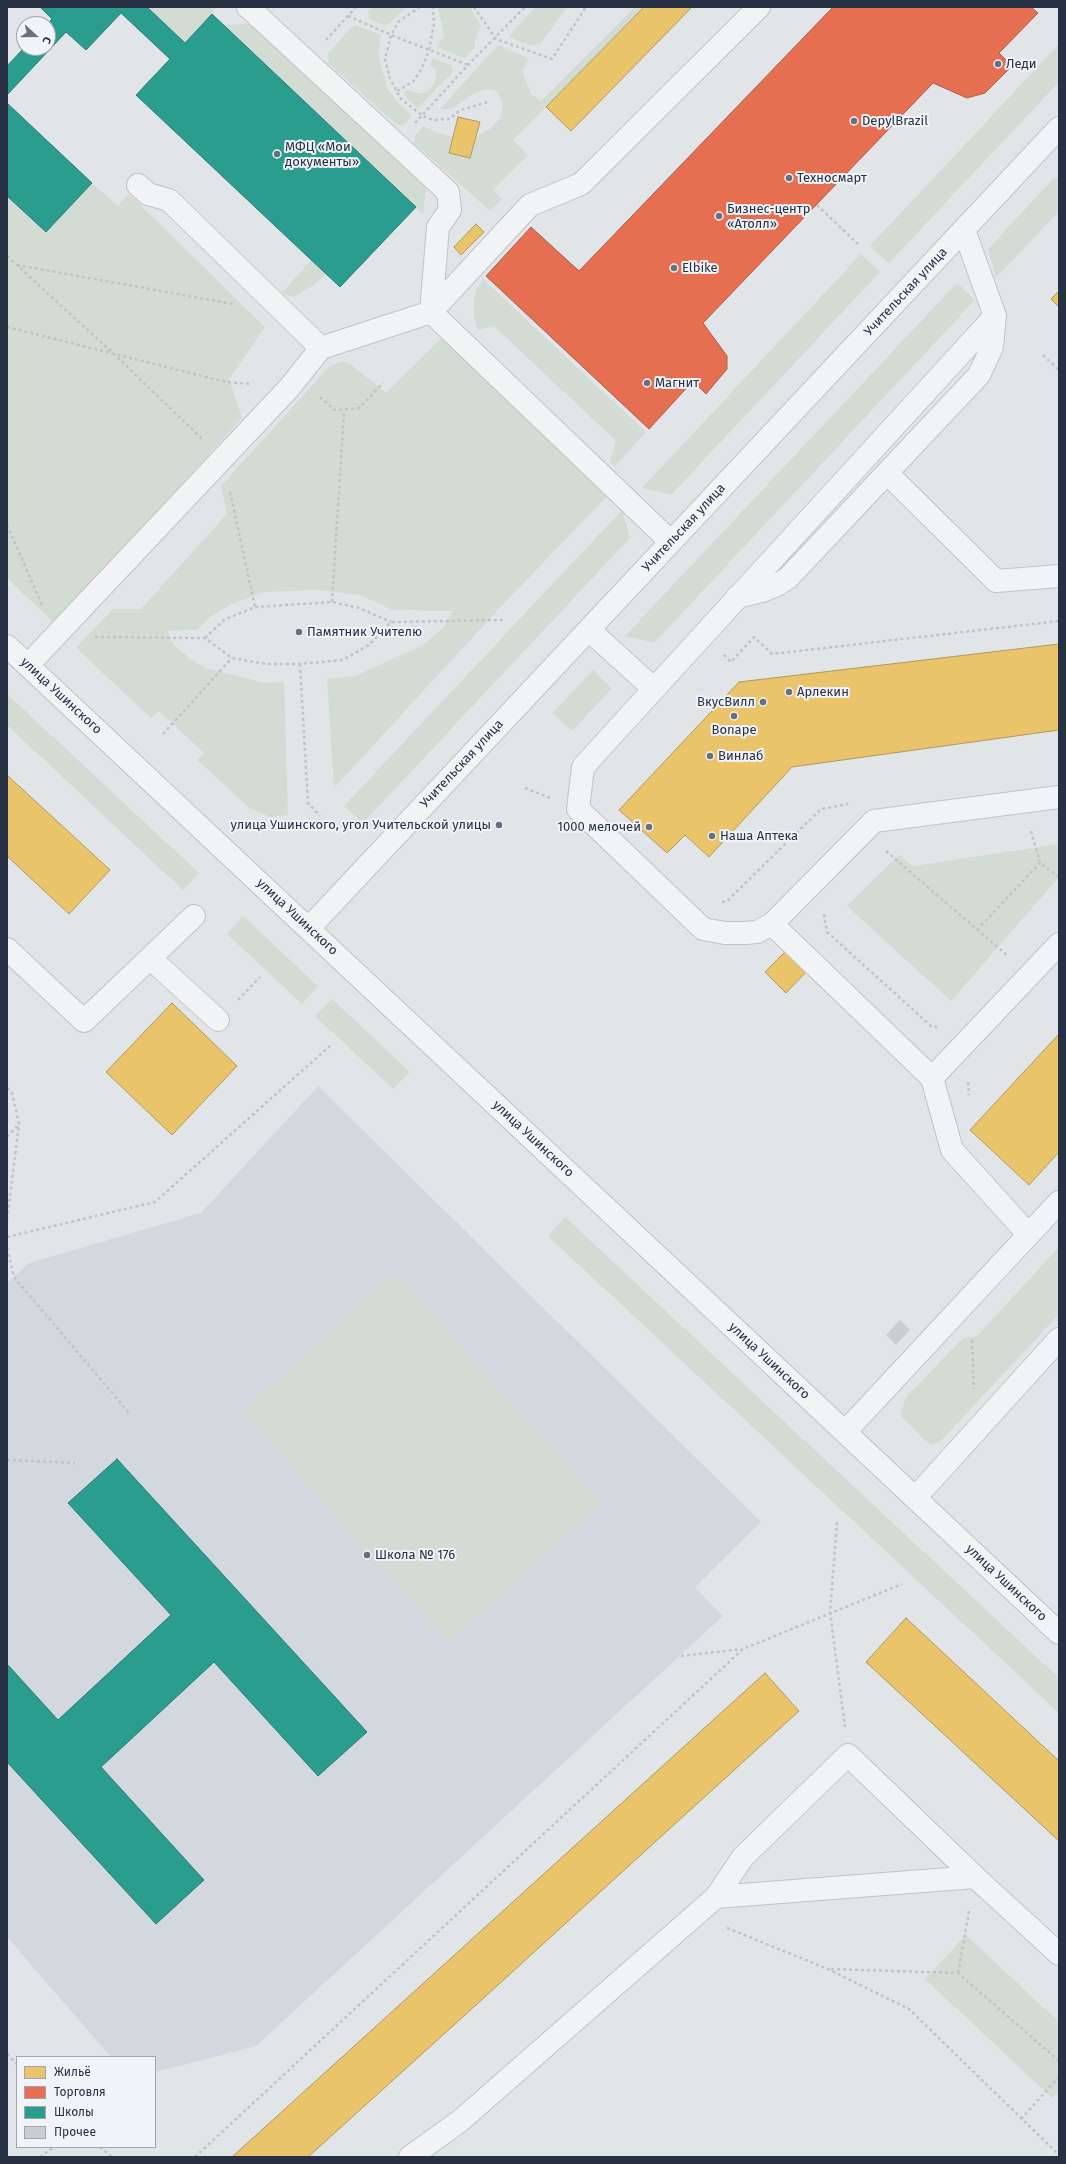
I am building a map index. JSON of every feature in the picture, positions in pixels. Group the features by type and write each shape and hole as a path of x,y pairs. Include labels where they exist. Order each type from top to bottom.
{"street":[{"path":"248,7 448,192 450,210 438,227 431,312"},
{"path":"28,665 57,636 289,388 321,348 431,312 530,205 581,184 759,7"},
{"name":"Учительская улица","path":"309,928 964,230 1057,135"},
{"path":"138,185 148,194 169,200 321,348"},
{"path":"964,230 995,316 992,348 979,375 877,465 737,597 583,767 578,809 703,929 725,934 757,932 772,924 874,822 1059,797"},
{"path":"431,312 671,542"},
{"path":"877,465 995,316"},
{"path":"877,465 996,581 1059,576"},
{"path":"589,630 654,689"},
{"name":"улица Ушинского","path":"7,646 1059,1633"},
{"path":"7,949 84,1021 194,916"},
{"path":"772,924 932,1078 952,1150 1028,1234"},
{"path":"932,1078 1031,976 1059,944"},
{"path":"150,958 218,1020"},
{"path":"845,1432 1059,1202"},
{"path":"915,1498 1059,1339"},
{"path":"410,2157 460,2121 716,1897 743,1857 848,1755 975,1877 1059,1954"},
{"path":"716,1897 975,1877"}],"path":[{"path":"307,61 356,7"},
{"path":"420,7 398,22 391,35 386,59 390,79 401,99 423,116 433,120 450,119 456,112 488,102"},
{"path":"397,91 413,82 422,68 429,50 434,24 433,7"},
{"path":"474,7 496,39 552,59 586,7"},
{"path":"394,143 423,116 468,65 496,39 525,7"},
{"path":"348,16 391,35 468,65"},
{"path":"817,205 858,244"},
{"path":"7,256 114,354 222,458 255,607"},
{"path":"16,265 231,304 254,305 267,295"},
{"path":"7,327 226,382 313,391 336,410 344,411 359,408 383,383"},
{"path":"1043,355 1059,370"},
{"path":"332,602 344,411"},
{"path":"7,525 57,636 205,638 232,658 266,664 300,664 344,660 369,645 391,622"},
{"path":"205,638 224,620 255,607 332,602 359,608 391,622 504,620"},
{"path":"722,653 731,662 754,638 772,654 1059,621"},
{"path":"163,734 232,658"},
{"path":"300,664 308,804 320,816"},
{"path":"715,904 727,901 821,809 869,801 879,845 1031,976"},
{"path":"1029,824 1040,863 1059,877"},
{"path":"977,930 1040,863"},
{"path":"825,907 824,915 827,932 931,1026 943,1028"},
{"path":"7,1237 155,1202 331,1045"},
{"path":"967,1078 970,1100"},
{"path":"7,1088 12,1093 19,1124 7,1220"},
{"path":"7,1136 19,1124"},
{"path":"7,1248 14,1277 129,1413"},
{"path":"972,1336 975,1432"},
{"path":"7,1460 75,1463"},
{"path":"838,1522 830,1612 848,1755"},
{"path":"681,1656 743,1648 902,1584"},
{"path":"195,2157 743,1648"},
{"path":"958,1973 975,1877"},
{"path":"695,1914 828,1969 909,2009 1059,2155"},
{"path":"828,1969 958,1973 1059,2062"},
{"path":"7,2054 16,2063"},
{"path":"1021,2119 1059,2077"},
{"path":"40,2157 53,2148"},
{"path":"101,2148 112,2157"}],"shaded area":[{"path":"147,7 215,7 212,14 185,43"},
{"path":"373,7 407,7 386,26 370,19 368,12"},
{"path":"438,7 470,7 481,26 475,39 475,47 465,59 437,47 444,36"},
{"path":"535,7 567,7 541,43 530,45 519,42 509,36"},
{"path":"635,7 644,7 513,140 528,155 493,190 502,199 490,211 414,143 415,135 424,126 437,133 454,137 449,153 470,158 476,137 491,128 501,117 503,104 497,91 485,89 471,95 452,109 440,109 498,45 529,59 522,71 531,94 541,101"},
{"path":"250,24 426,187 423,214 224,25"},
{"path":"354,25 381,35 378,55 387,87 397,102 412,116 404,125 397,125 329,64 328,53"},
{"path":"1059,44 1059,82 889,263 870,246"},
{"path":"433,58 451,65 453,72 418,108 408,100 404,93 408,90 421,94 430,89 436,81 436,71 430,65"},
{"path":"1054,178 1059,179 1059,211 996,278 988,249"},
{"path":"92,183 118,206 129,194 265,327 229,379 242,418 55,624 7,578 7,196 46,232"},
{"path":"861,254 880,272 671,495 642,488"},
{"path":"311,260 326,274 312,286 294,297 282,293"},
{"path":"483,279 646,432 615,466 610,462 616,441 494,326 478,330 474,318 474,300 476,290"},
{"path":"957,283 975,300 654,643 625,636"},
{"path":"442,338 610,493 495,613 334,788 327,679 356,676 423,645 443,628 453,611 393,610 359,595 319,590 264,592 232,604 214,614 197,630 167,631 174,645 190,659 206,668 265,683 284,682 288,815 270,817 251,809 197,760 204,753 159,711 151,718 76,648 113,609 141,609 227,514 221,486 329,367 342,361 349,363 386,393"},
{"path":"622,510 630,538 363,823 344,806"},
{"path":"593,670 612,688 572,731 553,713"},
{"path":"7,694 199,873 183,890 7,725"},
{"path":"1059,844 1059,877 951,1001 847,906 899,855 913,866"},
{"path":"243,916 318,986 302,1004 227,934"},
{"path":"332,999 410,1072 393,1089 315,1016"},
{"name":"Школа № 176","path":"318,1086 761,1522 695,1587 723,1616 256,2046 156,2072 156,2056 110,2056 7,1937 7,1283 29,1263 201,1213"},
{"path":"565,1217 1059,1678 1059,1713 548,1236"},
{"path":"1059,1247 1059,1314 940,1442 932,1444 926,1442 902,1417 901,1410 907,1396 963,1338 977,1336"},
{"path":"395,1273 602,1504 448,1642 242,1411"},
{"path":"966,1935 1059,2022 1059,2090 1052,2098 925,1979"}],"building: Жильё":[{"path":"644,7 692,7 571,131 546,107"},
{"path":"458,117 480,122 470,158 449,153"},
{"path":"476,224 484,232 461,255 454,247"},
{"path":"1059,291 1059,307 1051,299"},
{"path":"1059,644 1059,730 792,767 709,857 685,835 667,853 619,810 739,682"},
{"path":"7,775 110,870 69,914 7,856"},
{"path":"787,950 808,970 786,993 765,972"},
{"path":"172,1003 237,1066 172,1135 106,1072"},
{"path":"1059,1034 1059,1152 1029,1185 970,1130"},
{"path":"906,1618 1059,1761 1059,1841 866,1662"},
{"path":"765,1673 799,1711 454,2025 308,2157 232,2157"}],"building: Торговля":[{"name":"Бизнес-центр «Атолл»","path":"833,7 1031,7 1038,13 999,53 1012,66 985,93 967,98 933,83 703,323 727,356 727,369 706,394 693,381 649,429 486,276 531,227 579,271"}],"building: Школы":[{"path":"40,7 147,7 185,43 212,14 416,207 340,287 136,95 170,59 121,13 86,50 66,32 56,43 56,16 49,16"},
{"path":"16,56 44,56 7,95 7,66"},
{"path":"7,103 92,183 46,232 7,196"},
{"path":"117,1459 367,1732 318,1776 214,1662 101,1767 204,1880 156,1924 7,1762 7,1664 58,1720 171,1615 68,1503"}],"building: Прочее":[{"path":"900,1320 910,1330 896,1345 886,1335"}],"place":[{"name":"Леди","path":"998,64"},
{"name":"DepylBrazil","path":"854,121"},
{"name":"МФЦ «Мои документы»","path":"277,154"},
{"name":"Техносмарт","path":"789,178"},
{"name":"Бизнес-центр «Атолл»","path":"719,216"},
{"name":"Elbike","path":"674,268"},
{"name":"Магнит","path":"647,383"},
{"name":"Памятник Учителю","path":"299,632"},
{"name":"Арлекин","path":"789,692"},
{"name":"ВкусВилл","path":"763,702"},
{"name":"Bonape","path":"734,716"},
{"name":"Винлаб","path":"710,756"},
{"name":"улица Ушинского, угол Учительской улицы","path":"499,825"},
{"name":"1000 мелочей","path":"649,827"},
{"name":"Наша Аптека","path":"712,836"},
{"name":"Школа № 176","path":"367,1555"}]}
